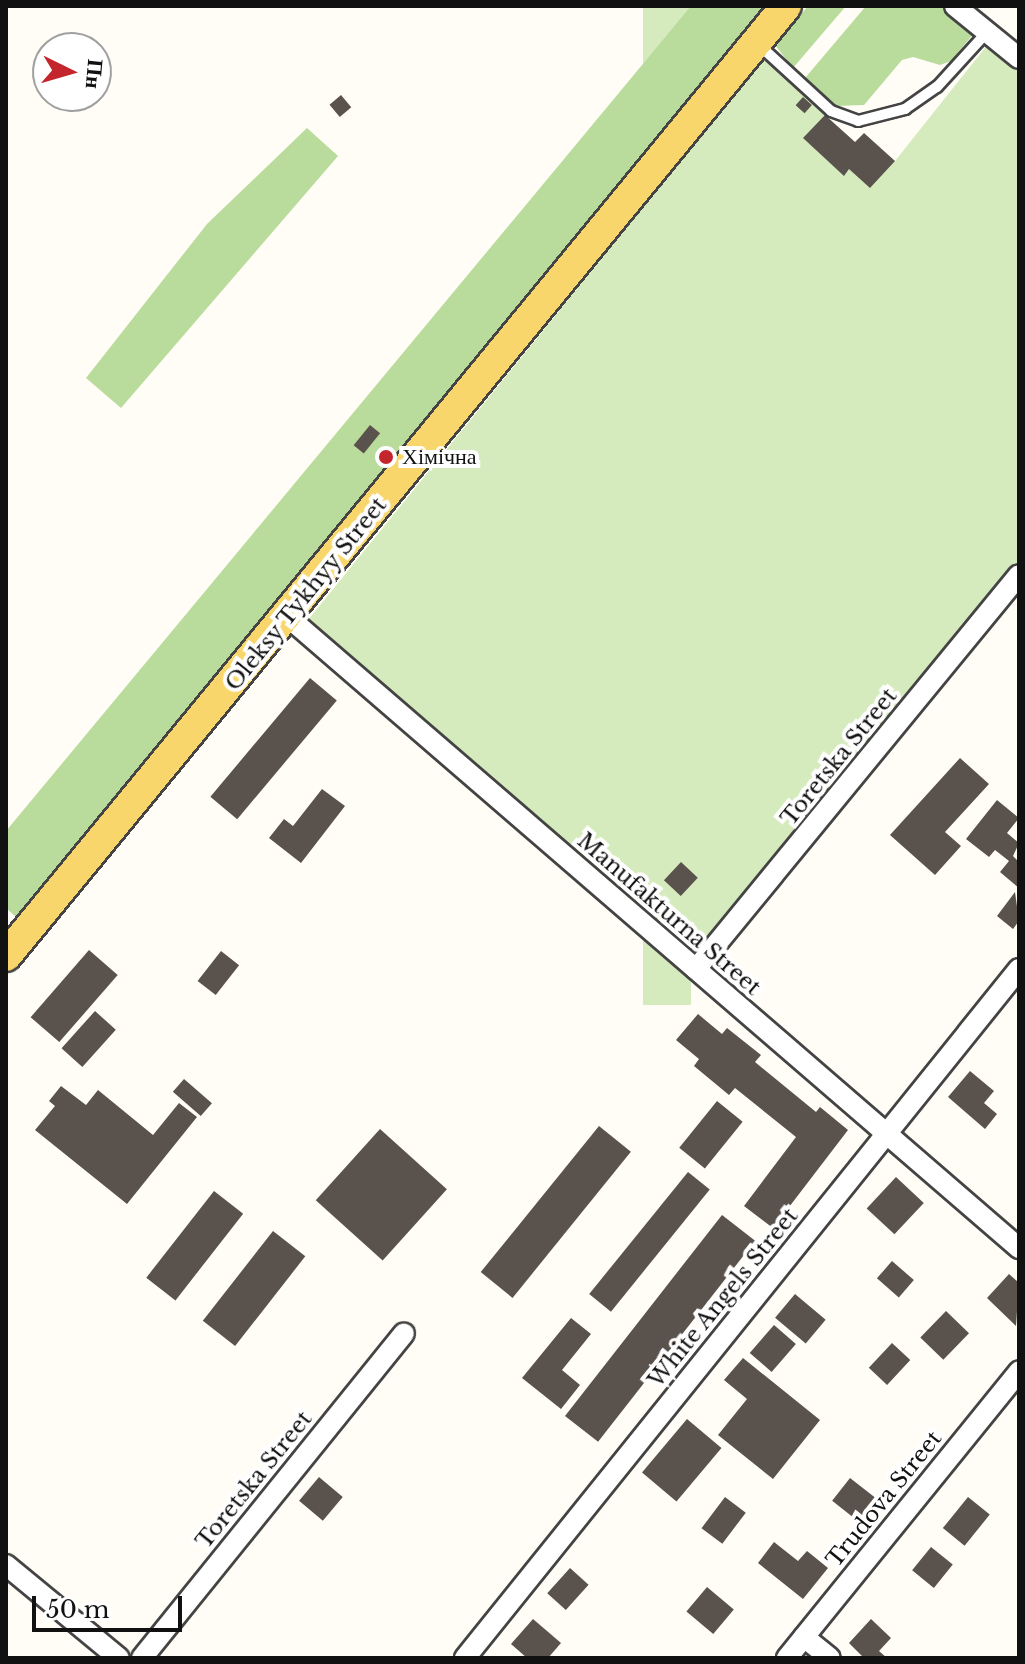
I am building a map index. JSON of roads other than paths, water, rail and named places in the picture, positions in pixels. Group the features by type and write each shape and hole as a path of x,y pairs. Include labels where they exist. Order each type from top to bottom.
{"main road":[{"name":"Oleksy Tykhyy Street","path":"6,956 288,617 786,6"}],"street":[{"path":"955,6 1019,58"},
{"name":"Toretska Street","path":"696,969 1019,575"},
{"name":"Manufakturna Street","path":"288,617 1019,1248"},
{"name":"White Angels Street","path":"465,1658 1019,969"},
{"name":"Toretska Street","path":"142,1658 404,1333"},
{"name":"Trudova Street","path":"787,1658 1019,1371"},
{"path":"6,1565 119,1658"},
{"path":"804,1637 830,1658"}],"lane":[{"path":"756,42 831,111 858,121 905,109 937,87 987,32"}],"place":[{"name":"Хімічна","path":"386,457"}]}
